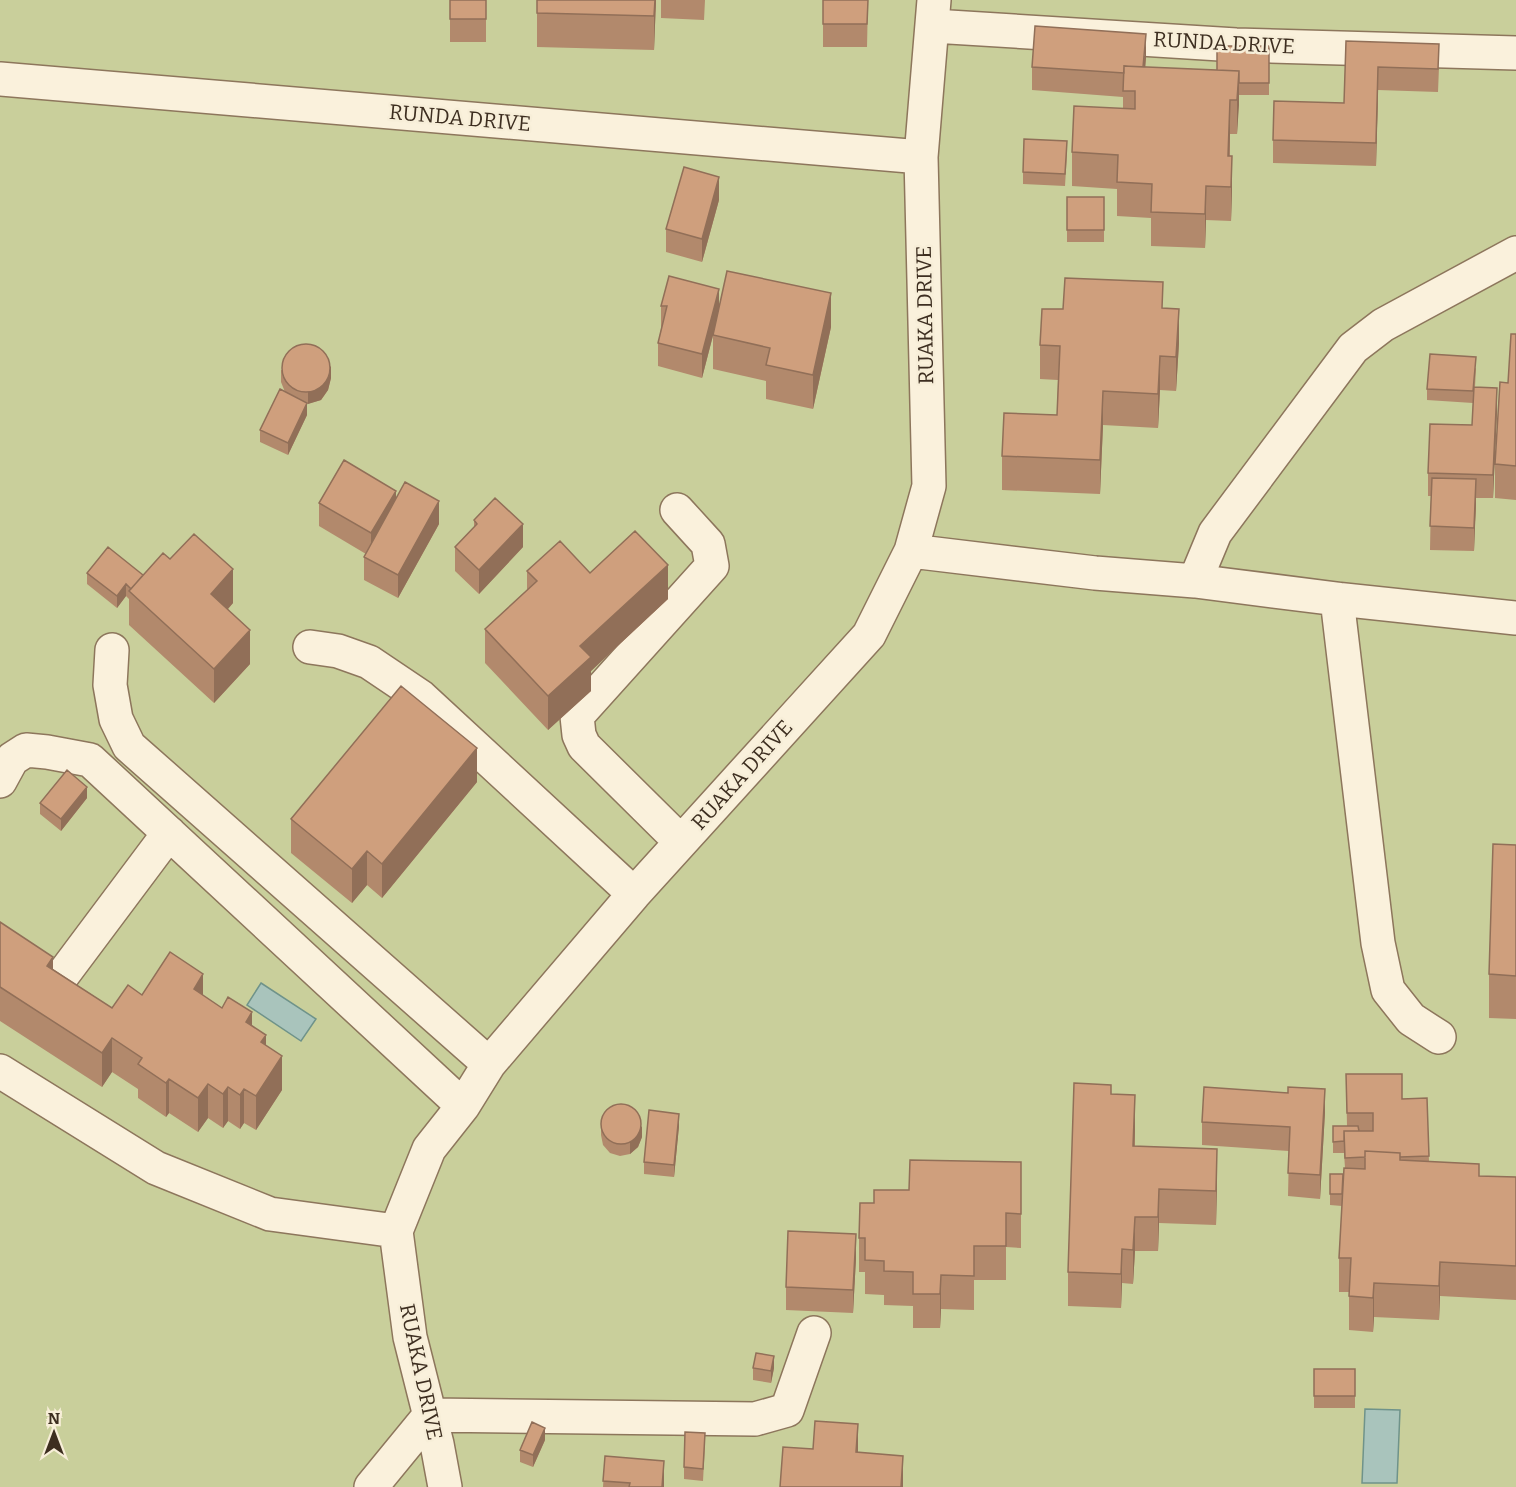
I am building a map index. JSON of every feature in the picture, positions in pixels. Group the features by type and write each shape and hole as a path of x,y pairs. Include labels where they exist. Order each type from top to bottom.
{"street":[{"name":"RUNDA DRIVE","path":"933,13 1236,45 1516,53"},
{"name":"RUAKA DRIVE","path":"445,1487 410,1337 396,1231 429,1149 463,1106 489,1064 634,894 869,634 911,551 929,486 921,157 933,13"},
{"name":"RUNDA DRIVE","path":"0,79 921,157"},
{"path":"1195,581 1215,533 1353,348 1383,325 1516,253"},
{"path":"677,510 708,544 712,566 577,716 579,735 584,746 681,842"},
{"path":"911,551 1516,618"},
{"path":"1337,599 1378,943 1388,990 1411,1019 1439,1037"},
{"path":"310,647 338,651 369,662 422,697 634,894"},
{"path":"112,650 110,684 116,719 129,746 489,1064"},
{"path":"0,781 12,759 26,750 90,760 463,1106"},
{"path":"59,980 169,833"},
{"path":"0,1071 156,1168 270,1215 396,1231"},
{"path":"371,1487 430,1415 755,1419 787,1410 814,1333"}],"green space":[{"path":"0,0 1516,0 1516,1487 0,1487"}],"water":[{"path":"261,983 316,1019 301,1041 247,1005"},
{"path":"1365,1409 1400,1410 1397,1483 1362,1483"}],"building":[{"path":"450,0 486,0 486,19 450,19"},
{"path":"537,0 655,0 654,16 537,13"},
{"path":"823,0 868,0 867,24 823,24"},
{"path":"1035,26 1146,34 1143,67 1124,66 1124,73 1032,67"},
{"path":"1346,41 1439,44 1438,69 1378,67 1376,143 1273,140 1274,101 1344,103"},
{"path":"1217,46 1269,46 1269,83 1239,83 1239,71 1217,70"},
{"path":"1124,66 1239,71 1237,100 1230,100 1228,156 1232,156 1231,187 1206,186 1205,214 1151,212 1152,184 1117,182 1118,155 1072,152 1074,106 1135,109 1135,91 1123,91"},
{"path":"1024,139 1067,141 1065,174 1023,172"},
{"path":"684,167 719,177 702,239 666,229"},
{"path":"1067,197 1104,197 1104,230 1067,230"},
{"path":"727,271 831,293 813,375 766,365 770,348 713,335"},
{"path":"669,276 719,289 702,354 658,343 667,306 661,306"},
{"path":"1065,278 1163,282 1162,308 1179,309 1176,357 1160,356 1158,394 1103,391 1100,460 1002,456 1004,413 1057,415 1060,346 1040,345 1042,309 1063,309"},
{"path":"1511,334 1516,334 1516,466 1495,464 1500,382 1508,383"},
{"path":"301,344 311,344 326,354 330,368 326,382 320,388 311,392 301,392 286,382 282,373 282,363 292,348"},
{"path":"1430,354 1476,357 1473,391 1427,389"},
{"path":"1474,387 1497,388 1493,475 1428,473 1430,424 1472,425"},
{"path":"280,389 307,403 288,443 260,430"},
{"path":"344,460 396,491 371,533 319,503"},
{"path":"1432,478 1476,479 1474,528 1430,526"},
{"path":"405,482 439,501 398,575 364,557"},
{"path":"495,498 523,524 479,570 455,547 477,524 474,520"},
{"path":"635,531 668,565 580,646 591,657 548,696 485,629 537,581 527,571 560,541 590,573"},
{"path":"194,534 233,569 211,594 250,630 214,669 129,591 163,553 170,559"},
{"path":"108,547 143,575 131,589 126,584 117,596 87,573"},
{"path":"401,686 477,748 382,864 367,851 352,869 291,819"},
{"path":"67,770 87,787 61,819 40,803"},
{"path":"1493,844 1516,845 1516,976 1489,974"},
{"path":"0,922 53,957 47,966 112,1008 128,985 142,995 170,952 203,974 194,989 222,1008 228,997 252,1012 246,1022 266,1035 261,1042 282,1056 256,1096 244,1089 240,1095 228,1087 223,1094 208,1084 198,1098 169,1079 166,1083 138,1064 142,1058 112,1038 102,1053 0,987"},
{"path":"1346,1074 1402,1074 1402,1099 1427,1098 1429,1156 1400,1157 1400,1153 1365,1151 1365,1157 1345,1158 1344,1131 1373,1131 1373,1113 1347,1113"},
{"path":"1074,1083 1111,1085 1111,1094 1135,1095 1133,1146 1217,1149 1216,1191 1159,1189 1158,1217 1135,1217 1133,1250 1122,1249 1121,1274 1068,1272"},
{"path":"1204,1087 1288,1093 1288,1087 1325,1089 1320,1175 1288,1173 1290,1127 1202,1122"},
{"path":"621,1104 635,1110 641,1124 635,1138 621,1144 607,1138 601,1124 607,1110"},
{"path":"649,1110 679,1114 674,1165 644,1162"},
{"path":"1333,1126 1358,1126 1359,1131 1344,1131 1344,1141 1333,1142"},
{"path":"1365,1151 1400,1153 1400,1160 1479,1164 1479,1176 1516,1177 1516,1266 1440,1262 1439,1286 1374,1283 1373,1298 1349,1296 1351,1258 1339,1258 1344,1168 1365,1169"},
{"path":"910,1160 1021,1162 1021,1214 1006,1213 1006,1246 974,1246 974,1276 941,1275 940,1294 913,1294 913,1272 884,1271 884,1261 865,1260 865,1238 859,1238 860,1203 874,1203 874,1190 909,1190"},
{"path":"1330,1174 1343,1174 1342,1194 1330,1194"},
{"path":"788,1231 856,1234 853,1290 786,1287"},
{"path":"756,1353 774,1356 771,1371 753,1368"},
{"path":"1314,1369 1355,1369 1355,1396 1314,1396"},
{"path":"815,1421 858,1424 856,1452 903,1456 901,1487 780,1487 783,1447 813,1449"},
{"path":"532,1422 545,1428 533,1455 520,1450"},
{"path":"685,1432 705,1433 703,1469 684,1467"},
{"path":"605,1456 664,1461 662,1487 629,1487 630,1483 603,1481"}]}
